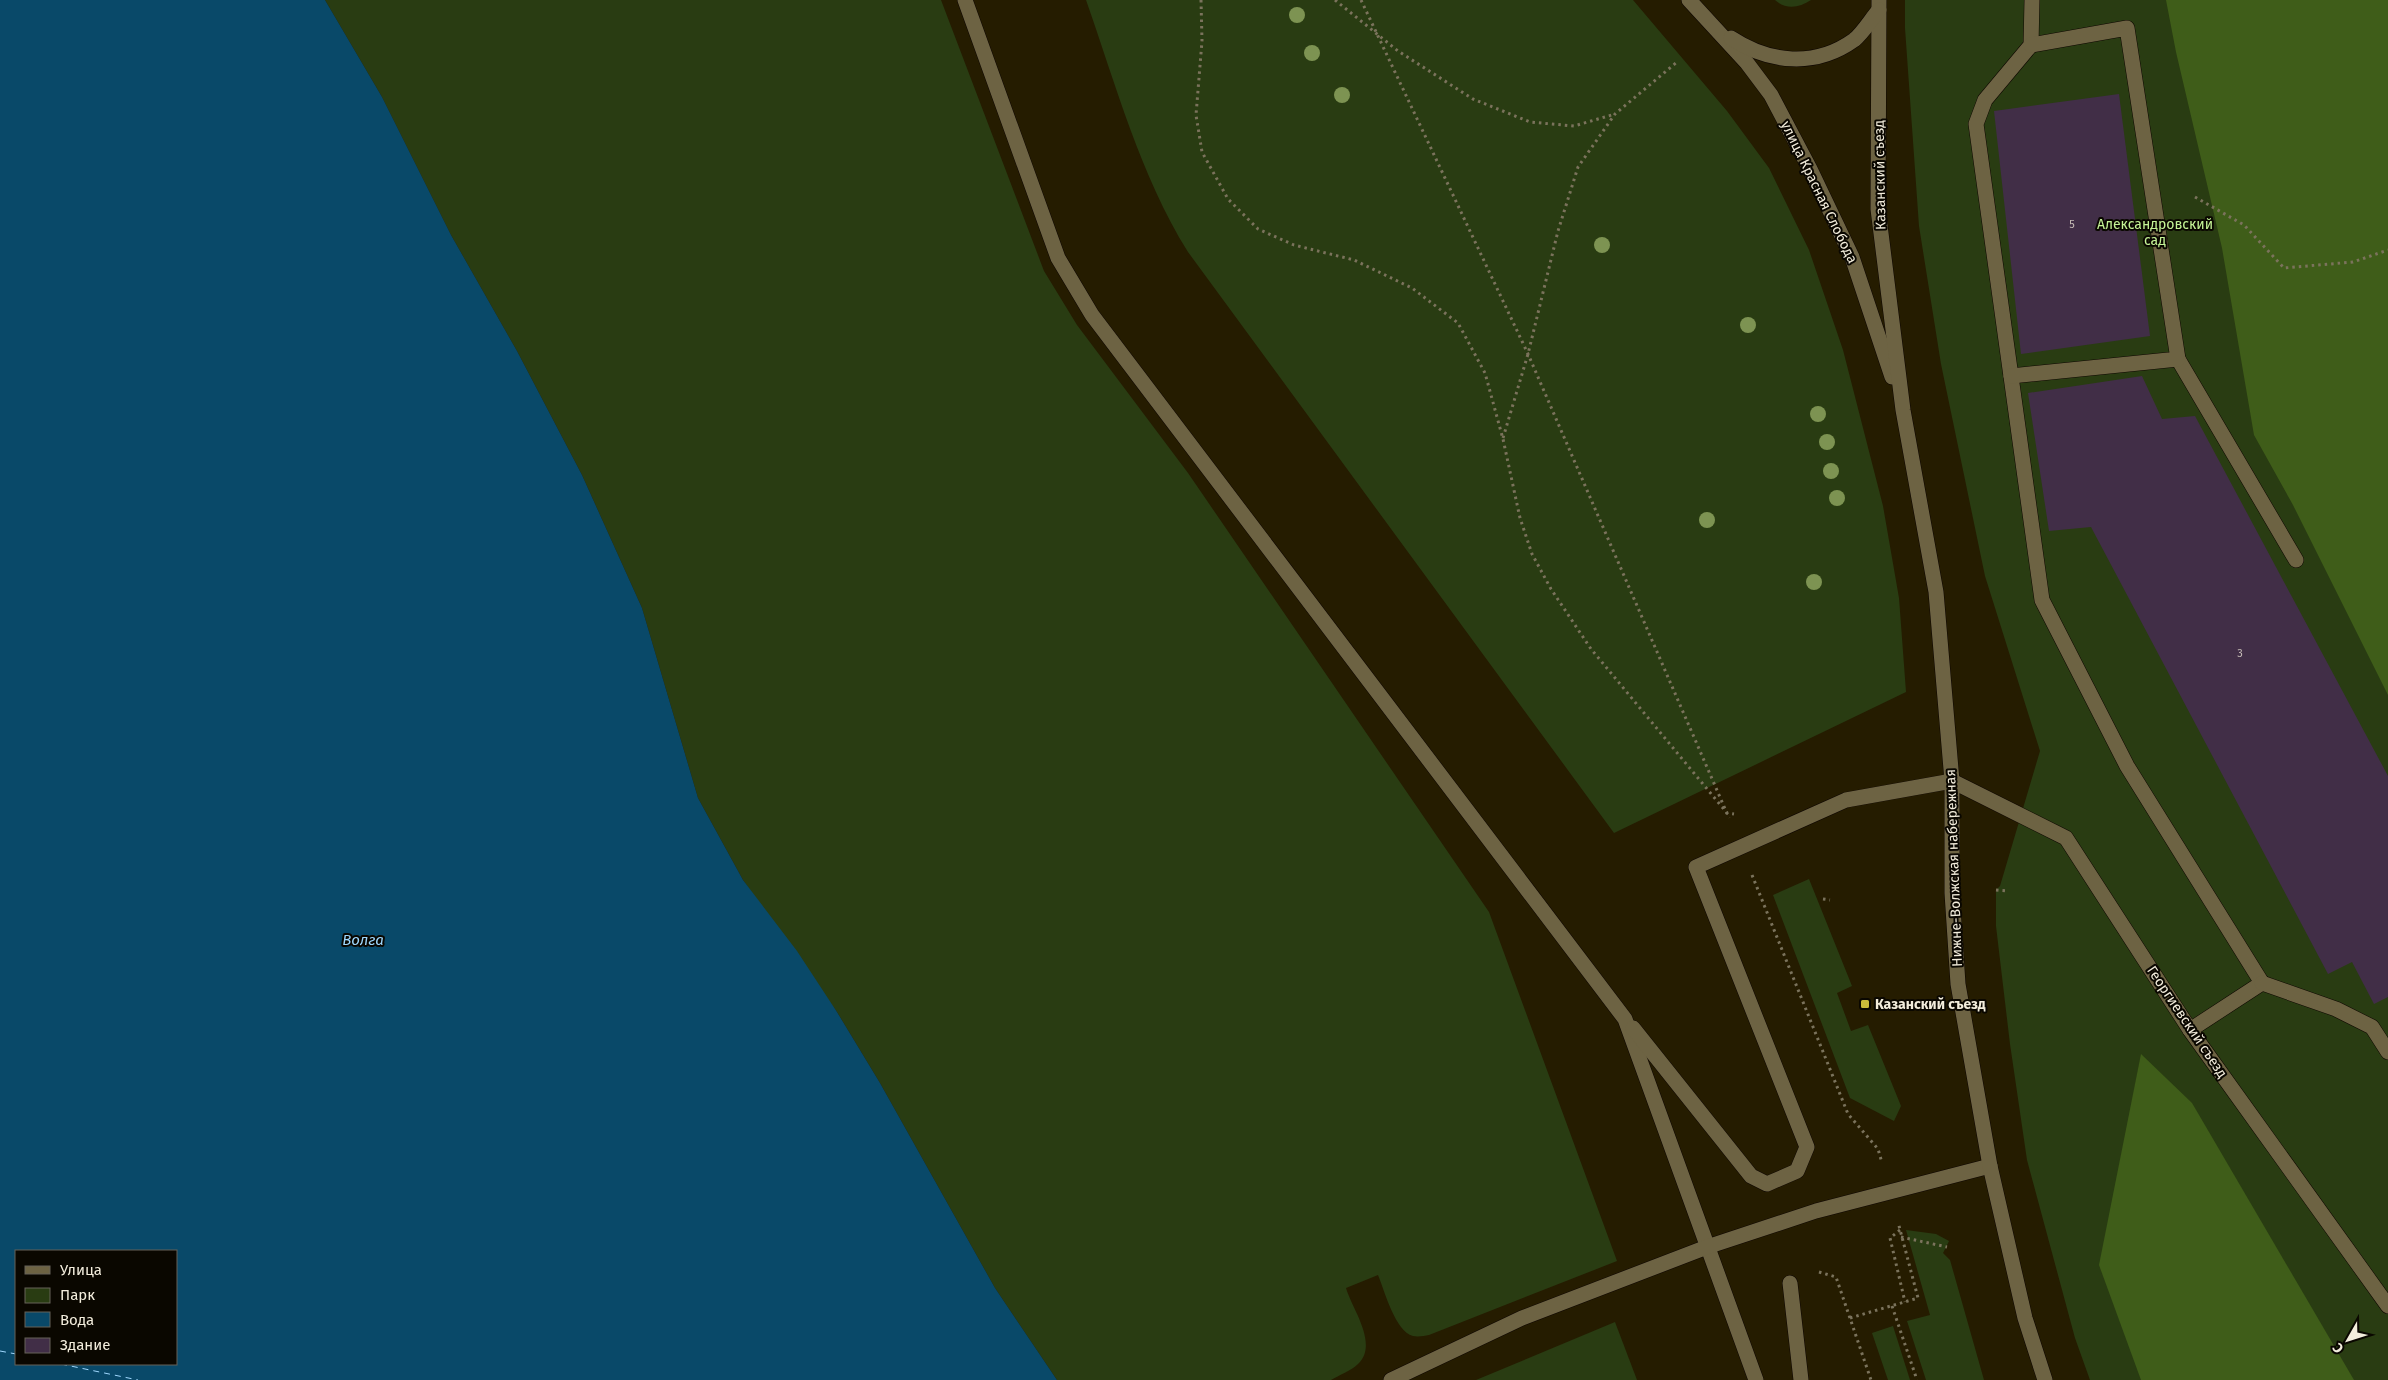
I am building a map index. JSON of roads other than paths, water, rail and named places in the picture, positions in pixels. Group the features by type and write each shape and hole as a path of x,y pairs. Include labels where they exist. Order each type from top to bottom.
{"main road":[{"path":"965,0 1058,258 1092,315 1625,1019 1751,1176 1767,1184 1797,1171 1807,1147 1696,867 1846,800 1952,780"},
{"name":"улица Красная Слобода","path":"1689,0 1747,63 1771,95 1810,169 1852,257 1903,410"},
{"path":"2032,0 2031,45 1985,100 1976,124 2042,600 2127,766 2262,983 2336,1009 2383,1034 2388,1052"},
{"path":"1715,29 1746,48 1763,55 1793,60 1829,52 1855,39 1879,5"},
{"name":"Казанский съезд","path":"1879,5 1878,209 1903,410"},
{"path":"2031,45 2127,28 2178,359 2296,560"},
{"path":"2011,376 2178,359"},
{"name":"Нижне-Волжская набережная","path":"1903,410 1936,592 1952,780 1952,893 1958,984 1990,1166 2026,1318 2045,1380"},
{"name":"Георгиевский съезд","path":"1952,780 2066,838 2190,1030 2388,1306"},
{"path":"2190,1030 2262,983"},
{"path":"1625,1019 1756,1380"},
{"path":"1391,1380 1522,1318 1707,1247 1816,1211 1990,1166"},
{"path":"1790,1283 1801,1380"}],"water":[{"name":"Волга","path":"0,0 325,0 382,97 451,235 517,351 582,475 642,608 698,798 743,880 797,951 837,1012 880,1083 995,1288 1057,1380 0,1380"}],"place":[{"name":"Казанский съезд","path":"1865,1004"}],"park label":[{"name":"Александровский сад","path":"2155,232"}]}
